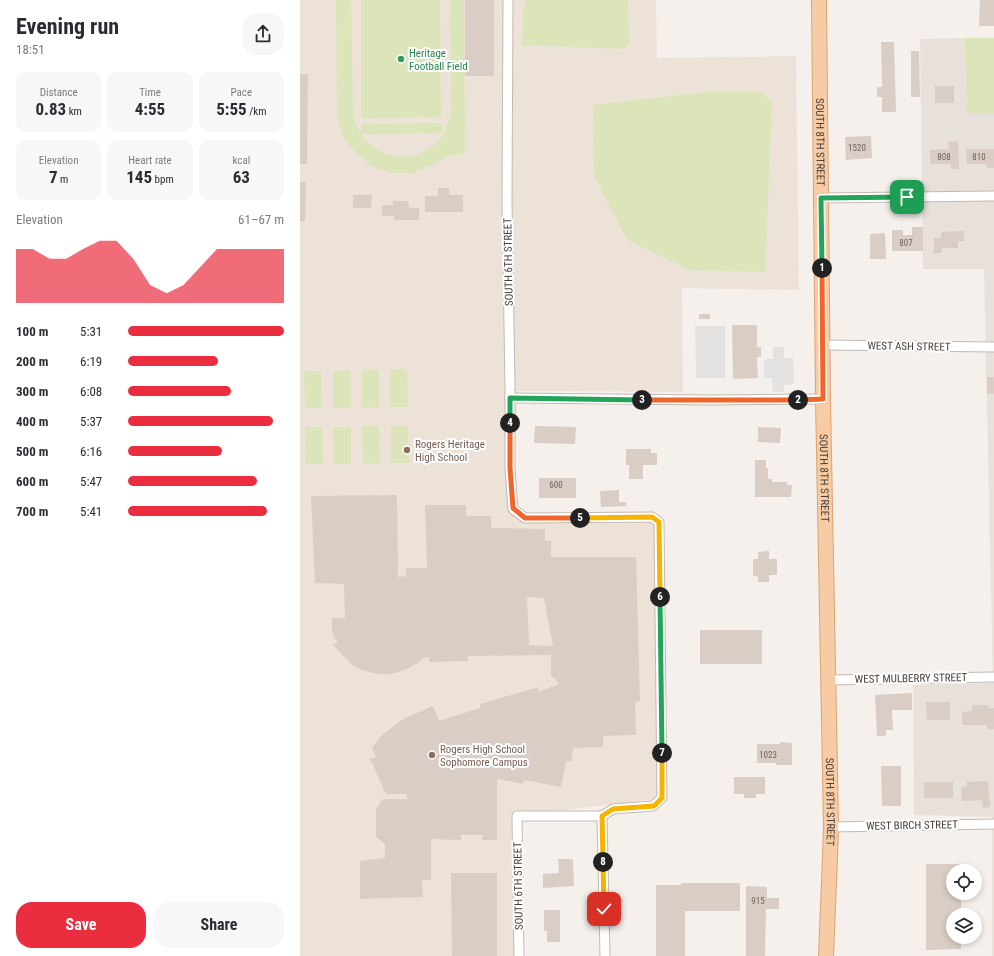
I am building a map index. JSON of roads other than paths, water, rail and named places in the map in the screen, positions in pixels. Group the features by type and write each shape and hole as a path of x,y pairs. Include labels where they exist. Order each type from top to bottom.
{"main road":[{"name":"SOUTH 8TH STREET","path":"819,0 823,399 831,827 826,956"}],"street":[{"name":"SOUTH 6TH STREET","path":"508,0 507,202 510,468 513,508 525,518 652,517 659,522 662,798 654,806 613,809 602,816 516,816 519,956"},
{"path":"821,198 994,196"},
{"name":"WEST ASH STREET","path":"823,345 994,347"},
{"path":"510,398 710,400 823,399"},
{"name":"WEST MULBERRY STREET","path":"828,680 994,677"},
{"path":"602,816 605,956"},
{"name":"WEST BIRCH STREET","path":"831,827 994,824"}],"place":[{"name":"Heritage Football Field","path":"401,59"},
{"name":"Rogers Heritage High School","path":"407,450"},
{"name":"Rogers High School Sophomore Campus","path":"432,755"}]}
